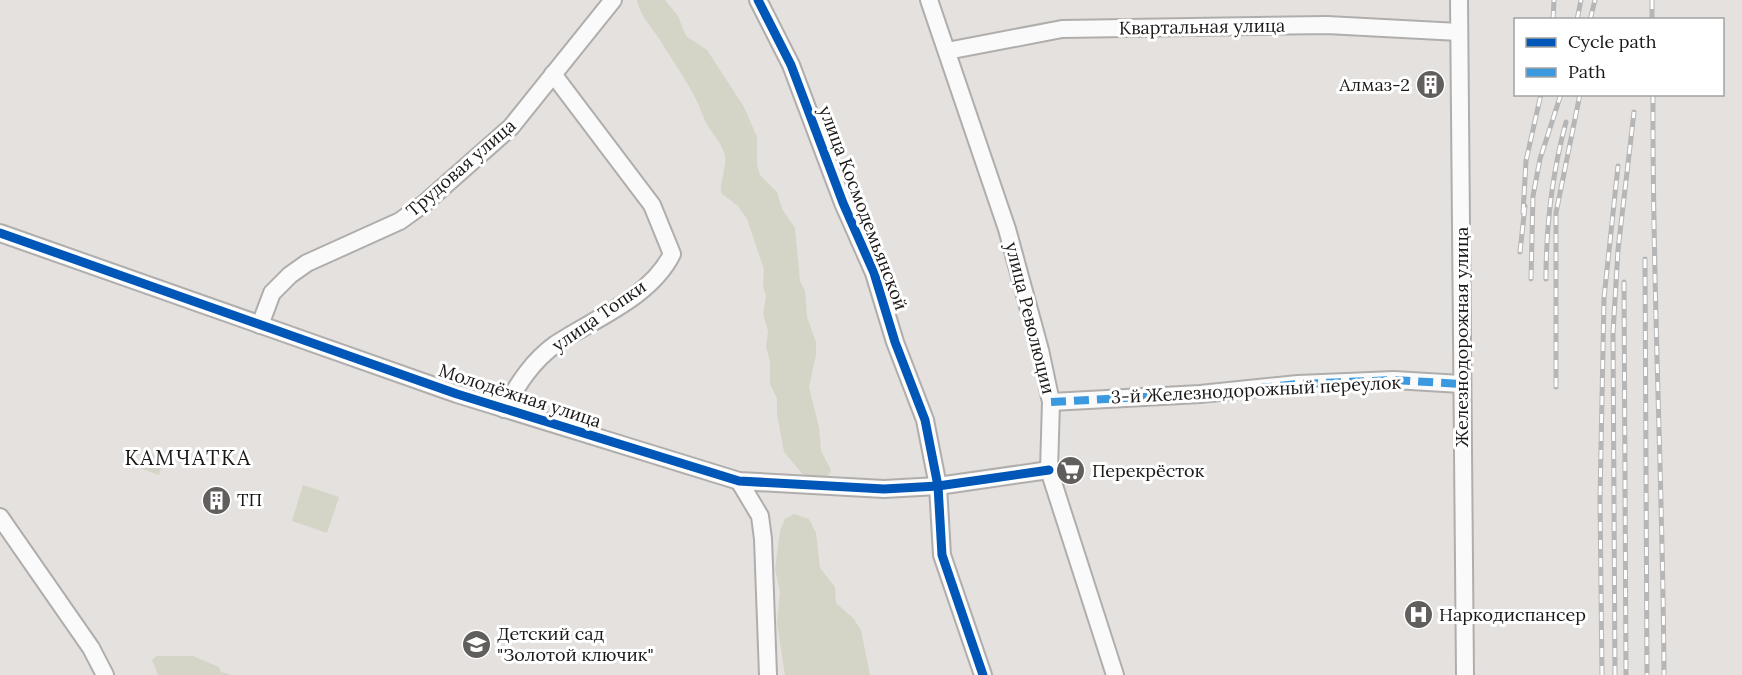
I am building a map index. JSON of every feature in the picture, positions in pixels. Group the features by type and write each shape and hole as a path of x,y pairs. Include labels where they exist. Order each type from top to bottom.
{"street":[{"name":"Трудовая улица","path":"260,325 272,293 290,275 307,263 400,221 425,203 511,127 613,0"},
{"name":"улица Космодемьянской","path":"758,0 791,65 843,203 874,273 895,342 925,420 938,486 942,555 983,675"},
{"name":"улица Революции","path":"929,0 1007,229 1040,350 1051,402 1049,470 1115,675"},
{"name":"Железнодорожная улица","path":"1459,0 1465,675"},
{"name":"Квартальная улица","path":"947,51 1062,29 1327,25 1459,32"},
{"name":"улица Топки","path":"504,409 520,380 536,361 556,344 594,324 636,293 666,266 672,254 652,205 553,74"},
{"name":"Молодёжная улица","path":"0,233 504,409 739,481 884,489 938,486 1049,470"},
{"name":"3-й Железнодорожный переулок","path":"1051,402 1200,394 1299,384 1394,380 1461,384"},
{"path":"739,481 760,516 763,539 768,675"},
{"path":"0,517 91,648 105,675"}],"shaded area":[{"path":"637,0 665,0 678,16 686,36 707,50 744,107 757,137 757,165 760,175 777,192 782,209 795,228 800,281 805,291 807,317 816,342 816,355 809,387 819,427 821,451 831,470 826,479 805,477 784,452 777,414 777,399 770,384 770,361 766,347 768,331 763,314 766,297 763,286 764,269 747,219 738,206 721,193 725,160 723,150 705,121 683,77 643,16"},
{"path":"145,452 164,459 159,475 140,468"},
{"path":"303,485 339,497 327,533 292,521"},
{"path":"794,514 809,519 816,533 820,568 835,587 836,603 853,618 861,630 870,675 785,675 777,623 780,591 775,569 780,531 785,519"},
{"path":"157,656 193,656 219,667 221,672 232,675 158,675 152,660"}],"railway":[{"path":"1553,18 1554,0"},
{"path":"1577,18 1581,0"},
{"path":"1590,18 1595,0"},
{"path":"1652,0 1652,18"},
{"path":"1523,213 1526,161 1541,96"},
{"path":"1531,279 1533,196 1540,159 1560,96"},
{"path":"1556,387 1556,213 1580,96"},
{"path":"1653,96 1664,675"},
{"path":"1615,675 1613,333 1618,250 1634,112"},
{"path":"1546,279 1551,200 1566,122"},
{"path":"1602,675 1600,499 1604,298 1618,166"},
{"path":"1520,252 1525,206"},
{"path":"1645,259 1647,675"},
{"path":"1624,282 1626,675"}],"marked path":[{"path":"1051,402 1200,394 1298,384 1394,380 1461,384"}],"cycle path":[{"path":"758,0 791,65 843,203 874,273 895,342 925,420 938,486 942,555 983,675"},
{"path":"0,233 457,394 739,481 884,489 938,486 1049,470"}],"place":[{"name":"Алмаз-2","path":"1431,85"},
{"name":"Перекрёсток","path":"1071,471"},
{"name":"ТП","path":"216,500"},
{"name":"Наркодиспансер","path":"1418,615"},
{"name":"Детский сад \"Золотой ключик\"","path":"476,644"}],"district":[{"name":"КАМЧАТКА","path":"188,458"}]}
